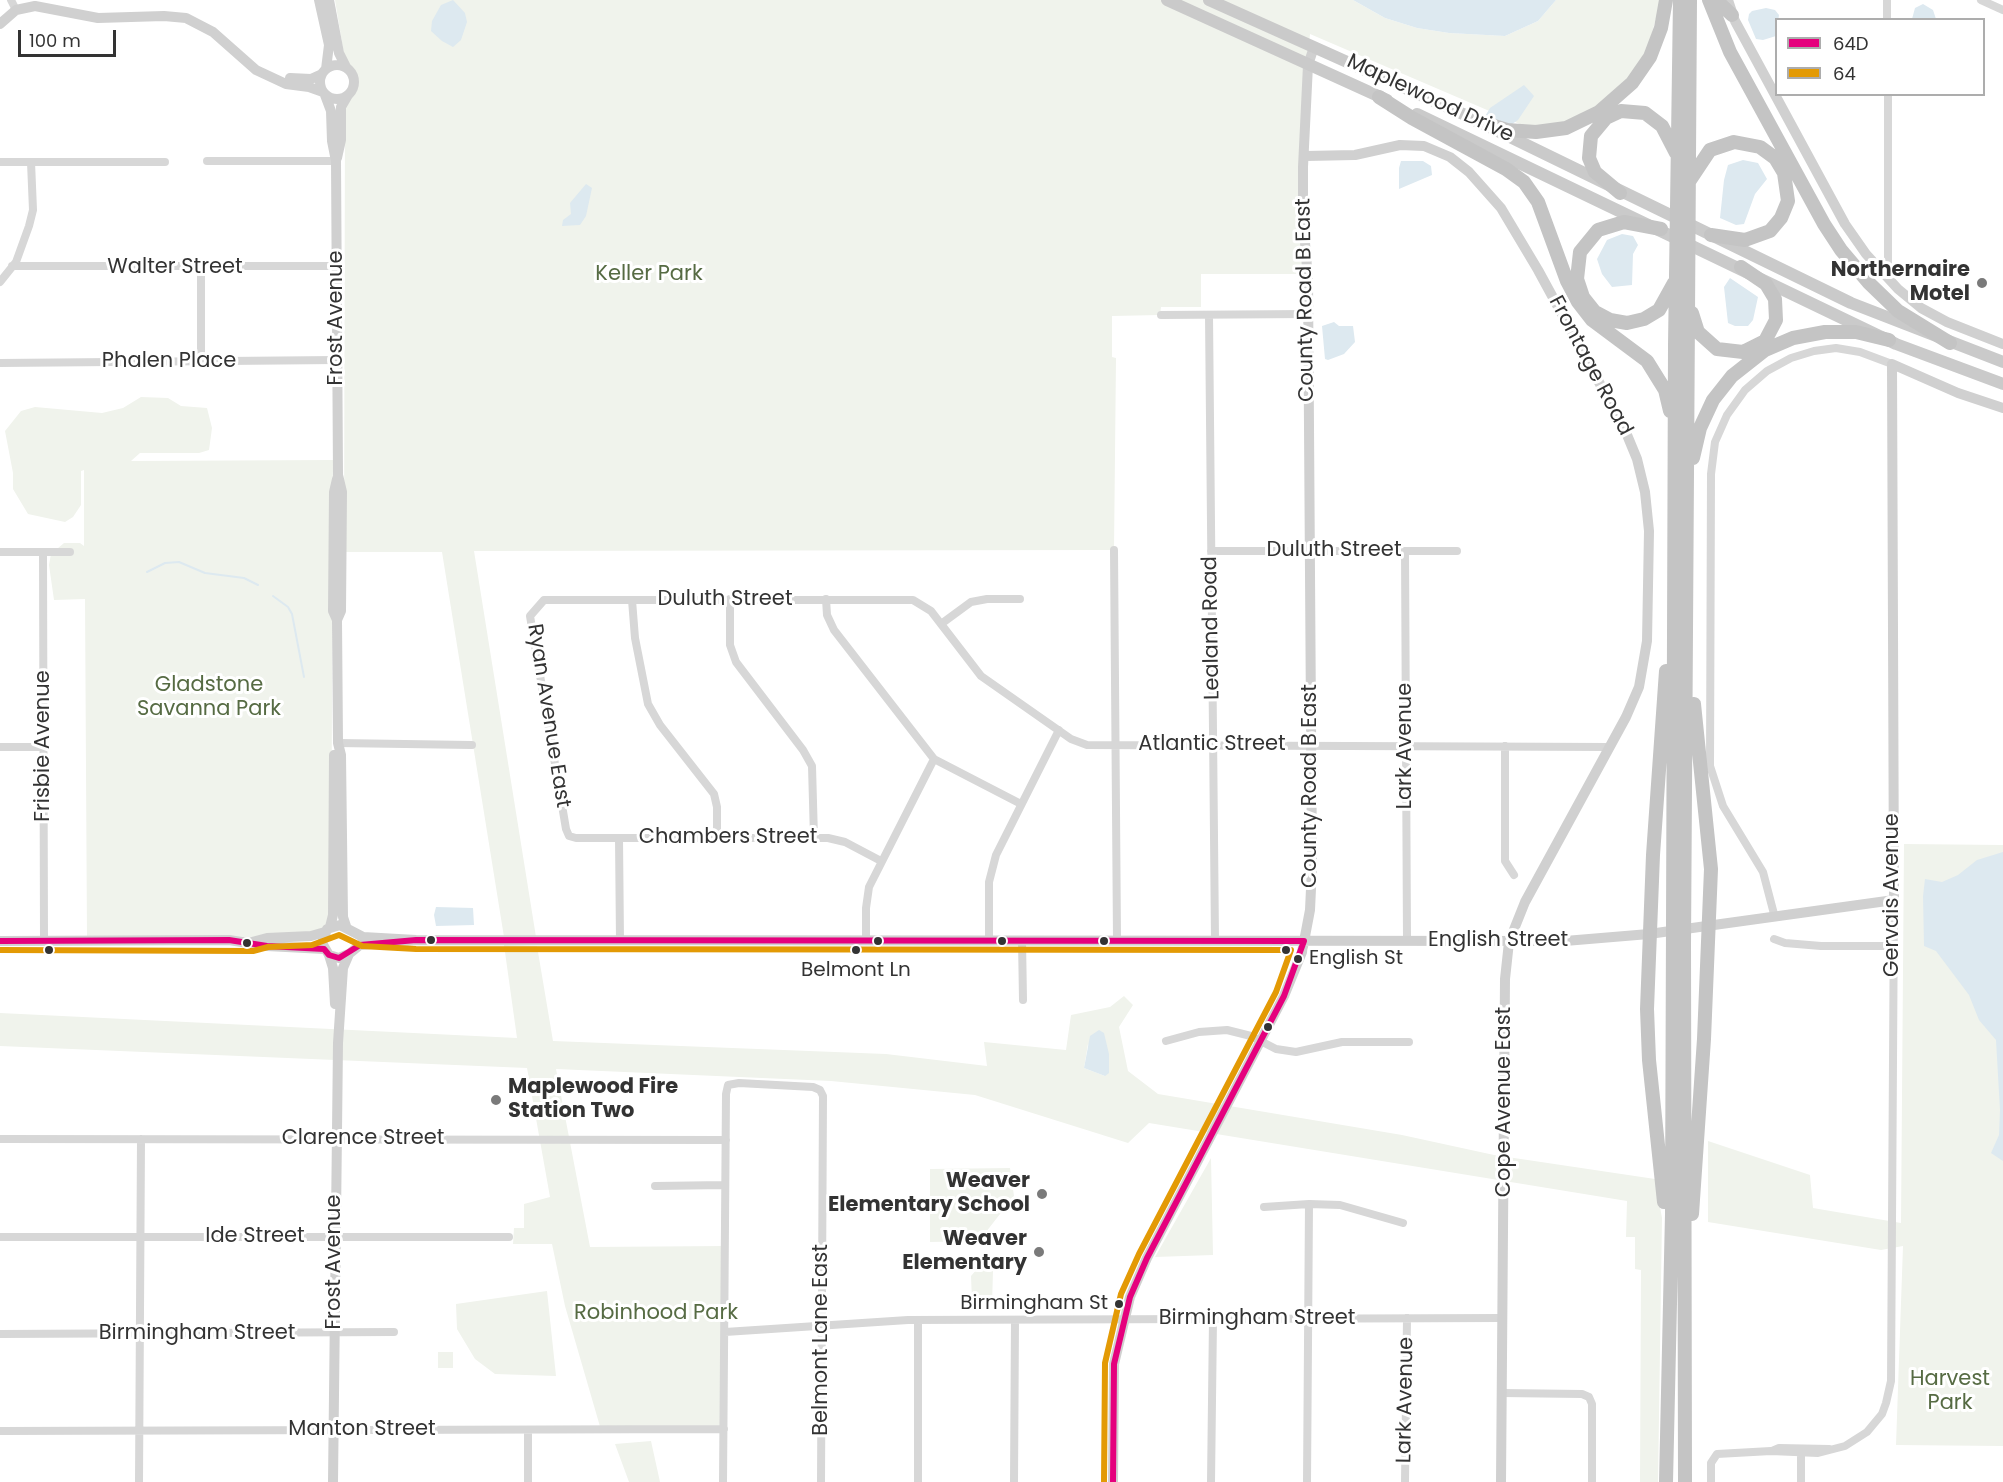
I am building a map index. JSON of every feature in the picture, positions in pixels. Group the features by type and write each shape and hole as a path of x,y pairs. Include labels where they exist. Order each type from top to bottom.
{"highway":[{"path":"1478,121 1507,130 1536,132 1566,128 1599,112 1632,83 1650,57 1661,28 1666,0"},
{"path":"1678,166 1680,0"},
{"path":"1666,1482 1676,468 1680,274 1685,188 1690,0"},
{"path":"1709,0 1730,52 1824,224 1841,250 1869,283 1898,311 1950,343"},
{"path":"1716,0 1732,15"},
{"path":"1379,96 1412,118 1506,169 1532,192 1578,302 1592,320 1647,361 1659,379 1668,402 1676,468"},
{"path":"1620,193 1595,172 1588,151 1595,130 1613,114 1637,111 1657,120 1670,138 1685,188"},
{"path":"1685,188 1710,150 1734,142 1760,147 1775,158 1784,173 1788,201 1782,218 1770,231 1745,240 1711,235"},
{"path":"1661,229 1624,222 1598,230 1580,252 1576,270 1579,288 1595,312 1610,320 1628,323 1644,319 1659,310 1669,297 1680,274"},
{"path":"1680,274 1698,332 1717,349 1743,352 1765,341 1774,328 1778,312 1775,298 1766,284 1741,267"},
{"path":"1680,274 1686,541 1685,1482"},
{"path":"1686,541 1695,444 1713,400 1732,376 1765,350 1809,334 1856,332 1889,340"},
{"path":"1684,1291 1690,1234 1704,924 1710,854 1694,722 1686,556"},
{"path":"1669,1330 1666,1222 1649,1060 1665,681 1674,610"}],"main road":[{"name":"Maplewood Drive","path":"1167,0 1379,96 1741,267 1889,340 2003,384"},
{"path":"1209,0 1478,121 1620,193 1851,303 2003,362"}],"street":[{"path":"319,0 329,45 320,83 324,93"},
{"path":"0,24 14,5 35,6 90,17 186,18 213,32 246,63 268,76 286,84 309,87 336,100 348,95 353,88 354,79 339,52 329,0"},
{"path":"1728,0 1732,15 1775,95"},
{"path":"1887,0 1887,18"},
{"path":"1981,0 2003,10"},
{"name":"County Road B East","path":"1113,1482 1114,1364 1123,1319 1147,1258 1292,977 1304,941 1312,890 1308,314 1303,218 1308,65 1314,47"},
{"path":"268,76 303,80 336,65 346,68"},
{"name":"Frost Avenue","path":"324,93 331,111 332,141 336,161 338,475 342,492 341,611 337,620 338,743 341,755 343,917 349,929"},
{"name":"Frost Avenue","path":"336,161 341,140 341,107 348,95"},
{"path":"1776,96 1845,224 1866,254 1909,299 1934,316 2003,344"},
{"path":"1888,96 1888,278"},
{"name":"Frontage Road","path":"1306,156 1363,155 1391,147 1411,145 1436,150 1462,165 1490,194 1512,224 1622,424 1637,458 1646,492 1649,531 1647,641 1639,687 1609,747"},
{"path":"207,161 336,161"},
{"path":"0,162 165,162"},
{"path":"0,282 12,266 33,210 31,162"},
{"name":"Walter Street","path":"12,266 201,268 337,266"},
{"path":"201,268 201,363"},
{"path":"1161,315 1308,314"},
{"name":"Lealand Road","path":"1209,315 1215,940"},
{"path":"1774,914 1763,872 1723,806 1710,766 1711,474 1715,442 1727,415 1745,390 1767,371 1791,358 1814,351 1836,348 1860,352 1958,393 2003,408"},
{"name":"Phalen Place","path":"0,363 337,360"},
{"name":"Gervais Avenue","path":"1831,1449 1858,1439 1876,1422 1886,1403 1891,1381 1894,900 1892,364"},
{"path":"1114,550 1117,940"},
{"name":"Duluth Street","path":"1211,551 1456,551"},
{"name":"Lark Avenue","path":"1405,551 1407,941"},
{"path":"0,552 70,552"},
{"name":"Frisbie Avenue","path":"43,552 44,940"},
{"path":"826,599 827,615 834,630 934,759 1021,804"},
{"name":"Atlantic Street","path":"907,599 926,606 981,676 1059,730 1087,745 1609,747"},
{"name":"Duluth Street","path":"544,600 907,599"},
{"path":"941,624 971,602 1020,599"},
{"name":"Ryan Avenue East","path":"544,600 530,616 569,836"},
{"path":"632,600 635,638 648,704 660,725 714,794 717,807 717,838"},
{"path":"730,600 730,645 736,662 803,750 812,766 814,838"},
{"path":"989,940 988,895 992,868 1002,841 1059,730"},
{"path":"338,743 472,745"},
{"name":"Frost Avenue","path":"327,930 333,915 334,755 338,743"},
{"path":"1505,746 1505,861 1514,875"},
{"path":"0,747 44,747"},
{"name":"Cope Avenue East","path":"1501,1482 1506,979 1509,942 1525,902 1609,747"},
{"path":"866,940 867,896 882,861 934,759"},
{"name":"Chambers Street","path":"569,836 576,838 836,839 882,861"},
{"path":"619,838 620,941"},
{"name":"English Street","path":"349,929 363,937 416,940 1509,942 1588,940 1894,900"},
{"path":"0,941 252,942 267,946 326,952 339,958 351,953 356,941 349,929 327,930 312,936 267,938 252,942"},
{"path":"326,952 327,930"},
{"path":"1774,939 1785,943 1821,946 1893,946"},
{"name":"English Street","path":"351,953 365,945 416,940"},
{"path":"1022,940 1023,1000"},
{"name":"Frost Avenue","path":"326,952 333,968 338,1043"},
{"name":"Frost Avenue","path":"333,1482 338,1043 343,968 351,953"},
{"path":"1166,1041 1199,1032 1227,1030 1251,1035 1276,1049 1296,1052 1342,1042 1408,1042"},
{"name":"Belmont Lane East","path":"726,1140 728,1085 813,1087 820,1090 823,1096 822,1482"},
{"name":"Clarence Street","path":"0,1139 726,1140"},
{"path":"139,1482 141,1139"},
{"path":"723,1482 726,1140"},
{"path":"656,1186 725,1185"},
{"path":"1264,1207 1309,1204 1356,1208 1403,1223"},
{"path":"1307,1482 1309,1204"},
{"name":"Ide Street","path":"0,1237 509,1237"},
{"name":"Lark Avenue","path":"1405,1482 1407,1318"},
{"name":"Birmingham Street","path":"725,1332 918,1320 1502,1318"},
{"path":"1211,1482 1213,1319"},
{"path":"918,1320 918,1482"},
{"path":"1014,1482 1015,1320"},
{"name":"Birmingham Street","path":"0,1334 394,1332"},
{"path":"1502,1393 1582,1394 1589,1397 1592,1404 1592,1482"},
{"name":"Manton Street","path":"0,1431 724,1430"},
{"path":"528,1431 528,1482"},
{"path":"1771,1451 1779,1448 1831,1449"},
{"path":"1711,1482 1711,1462 1717,1454 1771,1451 1818,1454 1831,1449"},
{"path":"1801,1454 1801,1482"}],"green space":[{"name":"Keller Park","path":"335,0 1353,0 1385,18 1417,28 1449,33 1505,36 1538,21 1556,0 1661,0 1641,73 1582,123 1536,131 1310,34 1303,95 1305,274 1201,274 1201,307 1161,307 1160,315 1112,316 1112,357 1116,358 1114,550 474,551 536,937 504,937 442,552 344,552 345,109 358,83 357,75 345,61"},
{"name":"Gladstone Savanna Park","path":"141,397 168,398 181,406 207,408 212,428 209,450 199,453 140,453 131,461 333,460 331,936 87,939 85,599 54,600 49,565 51,554 64,543 80,543 84,546 84,470 81,471 81,505 73,517 65,522 28,514 13,489 13,473 5,431 21,411 35,407 102,413 123,408"},
{"name":"Harvest Park","path":"1904,844 2003,845 2003,1446 1896,1445 1903,1246 1881,1250 1708,1222 1708,1141 1810,1175 1813,1208 1901,1223"},
{"name":"Robinhood Park","path":"504,945 537,946 553,1041 886,1054 987,1066 984,1042 1066,1050 1071,1015 1110,1007 1124,996 1133,1005 1119,1027 1128,1071 1158,1094 1402,1135 1494,1155 1655,1179 1662,1218 1658,1482 1640,1482 1641,1270 1635,1269 1635,1237 1626,1237 1627,1201 1149,1123 1128,1143 975,1095 831,1081 556,1069 590,1247 725,1246 724,1429 601,1430 565,1306 552,1244 513,1244 514,1228 524,1228 524,1204 550,1197 527,1068 0,1046 0,1013 517,1038","holes":["1088,1044 1105,1076 1084,1068"]},
{"path":"1211,1158 1213,1255 1155,1257"},
{"path":"1010,1168 1014,1196 979,1241 930,1242 930,1169"},
{"path":"977,1269 993,1271 992,1305 976,1305 972,1301 971,1276"},
{"path":"547,1291 556,1376 495,1374 475,1359 457,1329 456,1304"},
{"path":"438,1352 453,1352 453,1368 438,1368"},
{"path":"651,1441 660,1482 629,1482 615,1444"}],"shaded area":[{"path":"453,0 465,13 467,22 461,40 453,47 431,31 432,21 441,5"},
{"path":"1353,0 1556,0 1538,21 1505,36 1449,33 1417,28 1385,18"},
{"path":"1923,4 1933,10 1936,18 1912,18 1915,8"},
{"path":"1766,8 1775,10 1779,15 1779,18 1775,18 1775,36 1763,40 1756,39 1748,20 1752,11"},
{"path":"1524,85 1534,96 1518,120 1505,129 1484,118 1490,108"},
{"path":"1743,160 1758,163 1767,179 1755,194 1744,224 1736,225 1720,218 1724,180 1728,165"},
{"path":"1401,161 1423,161 1431,166 1432,175 1399,189"},
{"path":"586,184 592,188 586,216 580,225 562,226 563,220 571,214 570,203"},
{"path":"1622,234 1633,236 1638,245 1633,254 1632,285 1612,287 1602,274 1597,259 1607,240"},
{"path":"1730,278 1758,297 1753,320 1748,326 1735,326 1728,323 1724,287"},
{"path":"1334,322 1339,326 1353,326 1355,342 1344,354 1328,360 1325,359 1322,326"},
{"path":"2003,852 2003,1161 1991,1153 1999,1135 1996,1040 1979,1020 1969,995 1936,951 1924,946 1923,896 1925,879 1942,882 1958,875 1977,860"},
{"path":"436,907 473,908 474,925 436,926 434,915"},
{"path":"1099,1030 1104,1033 1109,1054 1109,1073 1105,1076 1084,1068 1090,1036"}],"waterway":[{"path":"147,572 165,563 179,562 205,573 244,578 258,585"},
{"path":"273,596 288,607 292,614 304,677"}],"transit line":[{"name":"64","path":"0,950 253,951 268,947 312,945 339,935 362,946 416,949 1291,950 1276,992 1139,1254 1121,1294 1105,1363 1104,1482"},
{"name":"64D","path":"0,941 229,940 267,946 324,949 329,955 339,958 360,945 416,940 1304,941 1284,996 1147,1258 1130,1297 1114,1364 1113,1482"}],"place":[{"name":"Northernaire Motel","path":"1982,283"},
{"name":"Belmont Ln","path":"856,950"},
{"name":"English St","path":"1298,959"},
{"name":"Maplewood Fire Station Two","path":"496,1100"},
{"name":"Weaver Elementary School","path":"1042,1194"},
{"name":"Weaver Elementary","path":"1039,1252"},
{"name":"Birmingham St","path":"1119,1304"}]}
